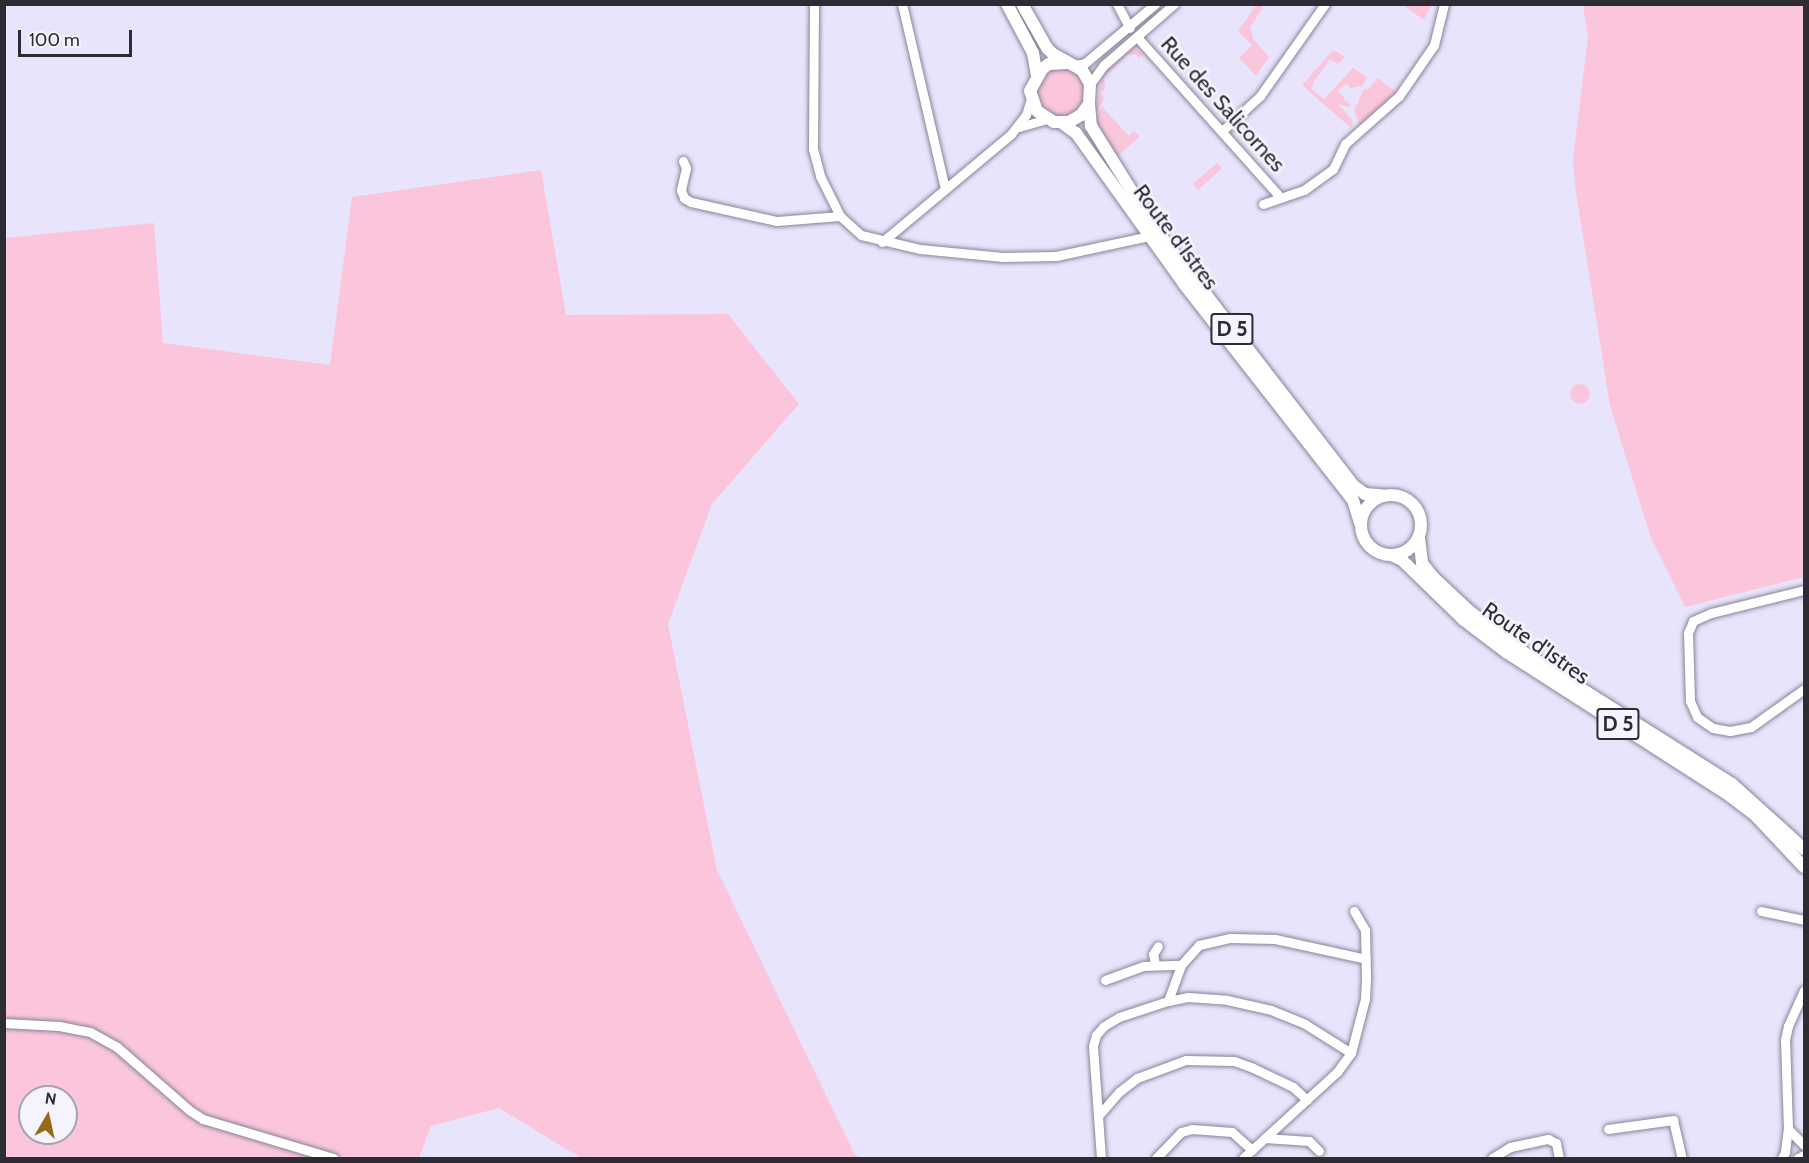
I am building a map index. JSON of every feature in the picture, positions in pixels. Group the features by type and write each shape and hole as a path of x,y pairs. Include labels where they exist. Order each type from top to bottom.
{"main road":[{"path":"1007,4 1033,52 1037,75"},
{"path":"1022,4 1047,48 1071,64 1087,77 1090,84 1089,104 1076,119 1062,123 1047,119 1037,111 1030,91 1037,75 1050,64 1071,64"},
{"name":"Route d'Istres","path":"1089,104 1090,126 1156,230 1354,486 1365,494 1381,495"},
{"name":"Route d'Istres","path":"1062,123 1076,133 1149,236 1353,500 1360,523"},
{"path":"1381,495 1400,495 1416,507 1421,516 1419,538 1407,551 1391,555 1381,554 1365,542 1360,523 1363,511 1371,501 1381,495"},
{"name":"Route d'Istres","path":"1419,538 1422,563 1433,578 1468,610 1512,645 1732,784 1786,829 1804,849"},
{"name":"Route d'Istres","path":"1391,555 1402,560 1464,620 1506,652 1726,793 1756,816 1804,867"}],"street":[{"path":"814,4 813,149 820,176 840,216 861,235 882,242 920,249 1003,257 1056,256 1149,236"},
{"path":"902,4 945,189"},
{"path":"1117,4 1130,28"},
{"path":"1071,64 1085,63 1130,28 1155,4"},
{"path":"1090,84 1104,65 1174,4"},
{"path":"1222,131 1260,96 1325,4"},
{"path":"1263,204 1304,190 1333,169 1345,144 1353,134 1385,111 1399,96 1434,45 1444,4"},
{"name":"Rue des Salicornes","path":"1137,37 1281,198"},
{"path":"1019,127 1031,99"},
{"path":"882,242 1019,127 1047,119"},
{"path":"683,161 686,168 681,190 684,198 691,202 777,221 840,216"},
{"path":"1804,590 1711,613 1693,621 1688,633 1690,701 1697,717 1713,729 1730,731 1745,729 1804,689"},
{"path":"1243,1158 1337,1072 1351,1053 1365,999 1366,959 1365,930 1354,911"},
{"path":"1761,911 1804,920"},
{"path":"1168,1001 1181,965 1199,945 1230,938 1275,939 1366,959"},
{"path":"1155,964 1153,954 1158,946"},
{"path":"1105,980 1129,970 1155,964 1181,965"},
{"path":"1786,1154 1788,1129 1785,1040 1788,1026 1804,990"},
{"path":"1101,1158 1093,1046 1096,1035 1104,1026 1119,1017 1188,997 1227,1000 1271,1010 1305,1024 1351,1053"},
{"path":"4,1023 59,1026 90,1032 117,1047 189,1110 203,1119 333,1158"},
{"path":"1098,1116 1137,1078 1186,1060 1234,1061 1293,1087 1307,1100"},
{"path":"1608,1129 1673,1120 1682,1158"},
{"path":"1156,1158 1181,1132 1192,1129 1232,1132 1252,1150"},
{"path":"1788,1129 1801,1143 1802,1156"},
{"path":"1265,1138 1309,1141 1319,1150"},
{"path":"1492,1158 1510,1147 1548,1138 1557,1143 1559,1158"},
{"path":"1786,1154 1801,1143"}],"shaded area":[{"path":"1257,4 1264,5 1250,28 1254,40 1269,57 1256,76 1239,58 1252,45 1238,31"},
{"path":"1403,5 1432,5 1424,20"},
{"path":"1583,5 1804,5 1804,577 1685,607 1651,538 1610,406 1575,186 1573,160 1588,37"},
{"path":"1132,47 1144,54 1139,58 1135,54 1129,54 1104,77 1105,89 1101,93 1104,98 1095,117 1103,70"},
{"path":"1333,50 1345,57 1338,64 1330,59 1313,83 1312,89 1324,99 1353,68 1367,77 1362,86 1351,88 1346,84 1338,91 1351,105 1349,107 1338,104 1353,121 1351,128 1302,85"},
{"path":"1061,67 1079,74 1086,92 1079,110 1061,117 1043,110 1036,92 1043,74"},
{"path":"1378,78 1397,93 1360,125 1354,111 1364,89 1367,90"},
{"path":"1102,107 1129,136 1134,131 1140,136 1117,157 1095,119"},
{"path":"1217,163 1222,168 1198,190 1193,184"},
{"path":"541,170 566,315 728,314 799,404 712,504 668,624 717,870 855,1155 862,1158 581,1158 499,1108 431,1126 419,1158 5,1158 5,238 154,223 163,343 330,365 352,197"},
{"path":"1580,384 1587,387 1590,394 1587,401 1580,404 1573,401 1570,394 1573,387"}]}
